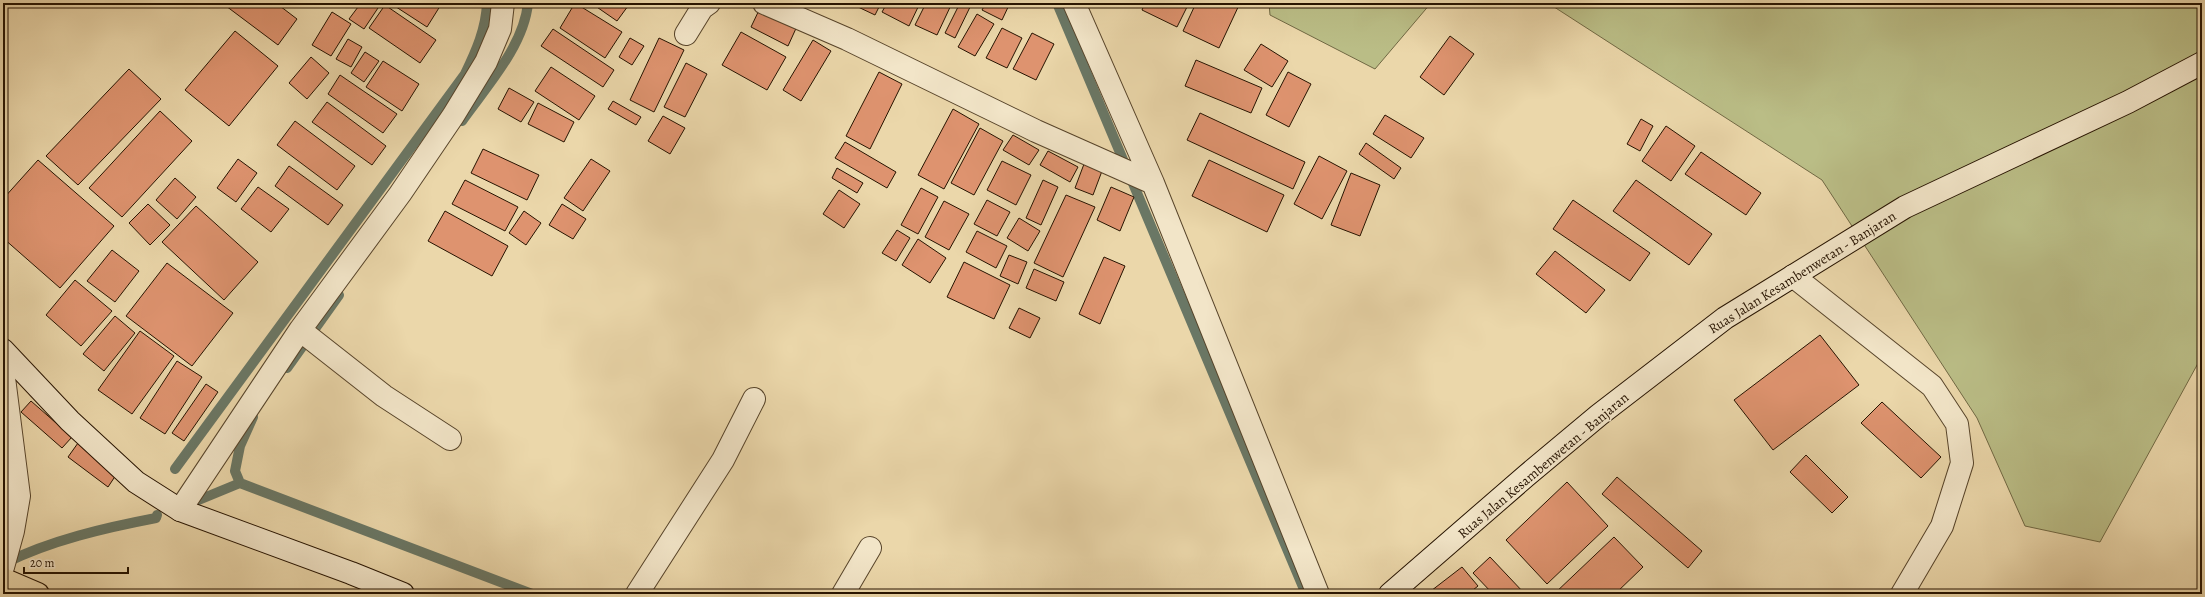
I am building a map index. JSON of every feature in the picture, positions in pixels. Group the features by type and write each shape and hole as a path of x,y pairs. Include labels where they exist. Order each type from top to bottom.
{"highway":[{"path":"3,579 38,594"}],"street":[{"path":"180,510 300,330 400,194 453,116 486,62 500,29 503,3"},
{"path":"686,34 702,8 709,3"},
{"path":"764,3 847,39 1036,131 1153,183"},
{"path":"1074,3 1153,183 1318,594"},
{"name":"Ruas Jalan Kesambenwetan - Banjaran","path":"1390,594 1599,415 1725,318 1905,207 2128,102 2202,62"},
{"path":"1793,276 1932,386 1957,424 1962,463 1942,526 1902,594"},
{"path":"300,330 384,396 450,439"},
{"path":"3,350 70,421 136,482 180,510 351,573 403,594"},
{"path":"3,370 19,496 13,531 3,567"},
{"path":"637,594 723,460 754,399"},
{"path":"843,594 870,548"}],"green space":[{"path":"1269,3 1431,3 1375,69 1270,15"},
{"path":"1548,3 2202,3 2202,356 2100,542 2025,526 1977,418 1822,180"}],"building":[{"path":"222,3 276,3 297,19 278,45"},
{"path":"361,3 377,3 380,5 364,29 349,19"},
{"path":"390,3 442,3 427,27"},
{"path":"575,3 622,32 605,58 560,28"},
{"path":"591,3 623,3 628,6 617,21"},
{"path":"857,3 881,3 875,15 856,6"},
{"path":"887,3 920,3 909,26 882,12"},
{"path":"926,3 952,3 937,35 915,25"},
{"path":"960,3 972,3 955,38 945,33"},
{"path":"986,3 1010,3 1002,20 982,10"},
{"path":"1145,3 1189,3 1177,27 1142,10"},
{"path":"1196,3 1240,3 1219,48 1183,31"},
{"path":"385,5 436,40 420,63 369,28"},
{"path":"761,6 798,24 788,46 751,27"},
{"path":"332,12 351,24 331,56 312,45"},
{"path":"977,14 994,24 975,56 958,47"},
{"path":"1002,28 1022,38 1007,68 986,58"},
{"path":"553,29 614,70 603,87 541,46"},
{"path":"235,31 278,66 229,126 185,90"},
{"path":"741,32 786,57 767,90 722,65"},
{"path":"1032,33 1054,44 1036,80 1013,69"},
{"path":"1450,36 1474,54 1444,95 1420,77"},
{"path":"630,38 644,46 632,65 619,57"},
{"path":"659,38 684,50 654,112 630,100"},
{"path":"348,39 362,47 351,67 336,59"},
{"path":"813,40 831,51 801,101 783,90"},
{"path":"1261,44 1288,61 1272,87 1244,70"},
{"path":"365,52 379,61 364,82 351,73"},
{"path":"311,57 329,73 307,99 289,83"},
{"path":"1196,60 1262,88 1251,113 1185,86"},
{"path":"383,61 419,84 402,111 366,87"},
{"path":"686,63 707,74 685,117 664,107"},
{"path":"551,67 595,96 579,120 535,91"},
{"path":"129,69 161,99 78,185 46,156"},
{"path":"879,72 902,84 870,149 846,136"},
{"path":"1288,72 1311,84 1289,127 1266,115"},
{"path":"340,75 397,114 383,133 328,94"},
{"path":"509,88 534,102 521,122 498,109"},
{"path":"613,101 641,117 636,125 608,109"},
{"path":"327,102 386,146 372,165 312,122"},
{"path":"538,103 574,122 564,142 528,124"},
{"path":"953,109 979,124 944,189 918,175"},
{"path":"160,111 192,141 122,217 89,188"},
{"path":"1200,113 1305,162 1293,189 1187,140"},
{"path":"1385,115 1424,138 1411,158 1373,134"},
{"path":"663,116 685,128 670,154 648,141"},
{"path":"1641,119 1653,126 1640,151 1627,144"},
{"path":"295,121 355,166 337,190 277,145"},
{"path":"1666,126 1695,146 1671,181 1642,161"},
{"path":"980,128 1003,141 974,195 951,183"},
{"path":"1013,135 1039,150 1029,165 1003,150"},
{"path":"845,142 896,172 887,188 835,158"},
{"path":"1366,143 1401,168 1394,179 1359,154"},
{"path":"483,149 539,175 527,200 471,173"},
{"path":"1048,151 1078,167 1070,182 1040,165"},
{"path":"1701,152 1761,193 1746,215 1685,174"},
{"path":"1319,156 1347,171 1322,219 1294,204"},
{"path":"238,159 257,173 236,202 217,188"},
{"path":"591,159 610,171 583,211 564,198"},
{"path":"38,160 114,226 60,288 3,238 3,199"},
{"path":"1209,160 1284,195 1267,232 1192,196"},
{"path":"1002,161 1031,175 1016,205 987,190"},
{"path":"1084,164 1102,171 1093,195 1075,188"},
{"path":"289,166 343,205 328,225 275,186"},
{"path":"837,168 863,183 857,193 832,178"},
{"path":"1351,173 1380,185 1360,236 1331,225"},
{"path":"175,178 196,197 177,219 156,200"},
{"path":"465,180 518,207 505,231 452,204"},
{"path":"1043,180 1058,187 1041,225 1026,218"},
{"path":"1636,180 1712,234 1689,265 1613,211"},
{"path":"258,187 289,209 271,232 241,209"},
{"path":"1111,187 1134,197 1120,231 1097,220"},
{"path":"921,188 938,197 918,234 901,225"},
{"path":"839,190 860,204 844,228 823,214"},
{"path":"1066,195 1095,207 1063,277 1034,263"},
{"path":"987,200 1010,212 997,236 974,224"},
{"path":"1573,200 1650,253 1630,281 1553,229"},
{"path":"944,201 969,214 949,250 925,237"},
{"path":"148,204 170,225 150,245 129,223"},
{"path":"562,204 586,219 573,239 549,225"},
{"path":"196,206 258,262 224,300 162,242"},
{"path":"445,211 508,246 492,276 428,241"},
{"path":"524,211 541,223 526,245 509,233"},
{"path":"1019,218 1040,231 1028,251 1007,238"},
{"path":"897,230 910,238 896,261 882,253"},
{"path":"977,231 1007,246 996,268 966,252"},
{"path":"918,239 946,258 930,283 902,265"},
{"path":"112,250 139,271 115,302 87,281"},
{"path":"1555,251 1605,290 1586,313 1536,274"},
{"path":"1009,255 1027,262 1018,284 1000,276"},
{"path":"1104,257 1125,266 1100,324 1079,314"},
{"path":"964,262 1010,285 994,319 947,297"},
{"path":"167,263 233,313 192,366 126,316"},
{"path":"1034,269 1064,282 1056,301 1026,288"},
{"path":"75,280 112,311 81,346 46,315"},
{"path":"1019,308 1040,318 1030,338 1009,328"},
{"path":"115,316 135,333 104,371 83,354"},
{"path":"140,331 174,356 132,414 98,390"},
{"path":"1820,335 1859,385 1773,450 1734,400"},
{"path":"177,361 202,377 165,434 140,418"},
{"path":"206,384 218,392 184,441 172,433"},
{"path":"31,401 72,437 62,448 21,412"},
{"path":"1882,402 1941,457 1921,478 1861,423"},
{"path":"78,443 118,472 108,487 68,457"},
{"path":"1806,455 1848,497 1832,513 1790,472"},
{"path":"1617,477 1702,551 1688,568 1602,494"},
{"path":"1567,482 1608,526 1547,584 1506,540"},
{"path":"1614,537 1643,567 1615,594 1554,594"},
{"path":"1490,557 1525,594 1493,594 1473,573"},
{"path":"1462,567 1478,586 1468,594 1427,594"}],"waterway":[{"path":"175,469 465,74 477,48 485,22 487,3"},
{"path":"462,121 512,50 525,19 528,3"},
{"path":"1057,3 1306,594"},
{"path":"287,368 339,295"},
{"path":"240,483 235,471 240,446 253,417"},
{"path":"189,504 240,483 532,594"},
{"path":"5,563 60,541 117,526 156,518 157,515"}]}
